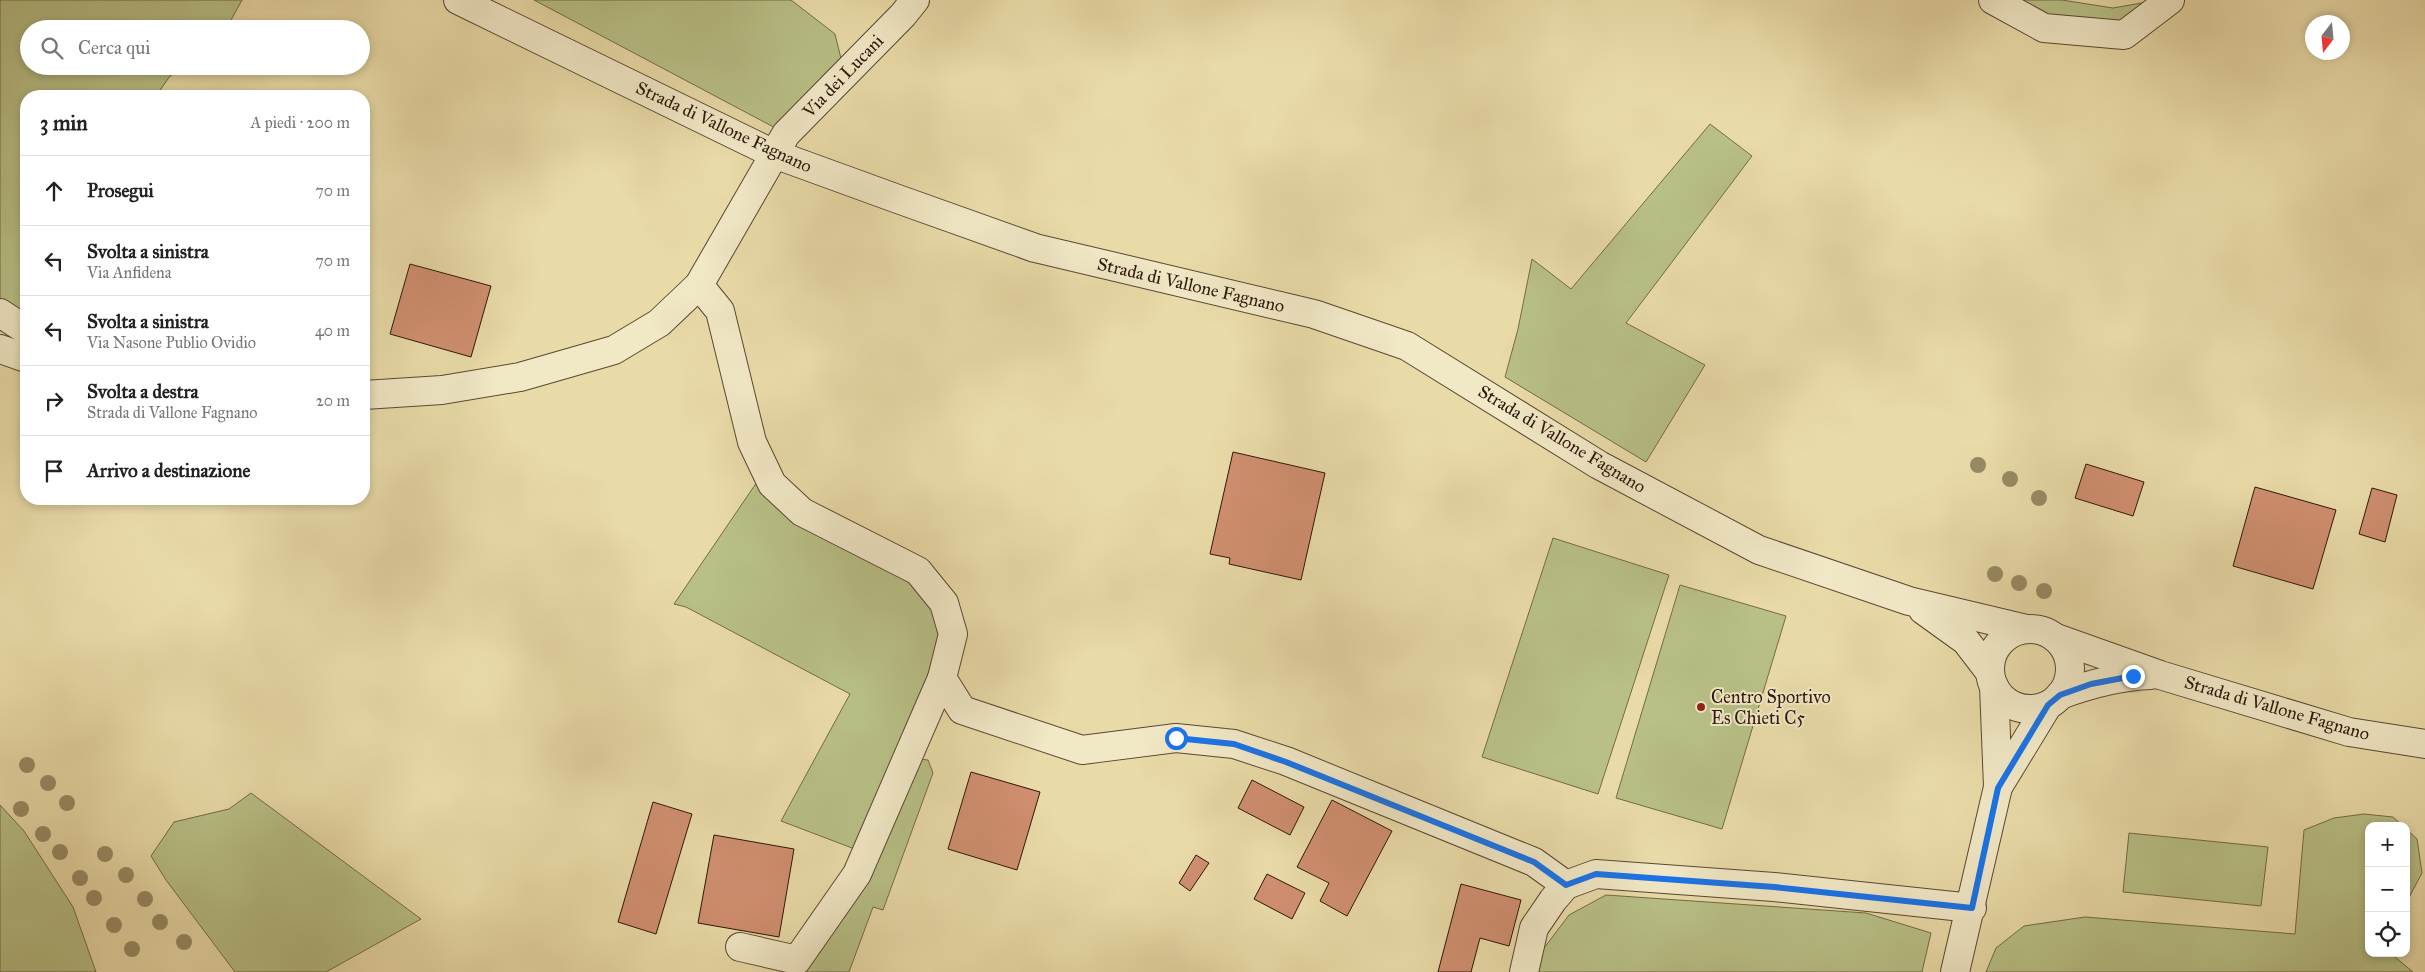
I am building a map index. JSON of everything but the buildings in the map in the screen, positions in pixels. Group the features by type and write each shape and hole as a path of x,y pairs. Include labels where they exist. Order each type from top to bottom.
{"street":[{"name":"Strada di Vallone Fagnano","path":"458,0 774,154 1035,248 1314,314 1407,346 1600,465 1759,550 1909,601 2027,629"},
{"name":"Via dei Lucani","path":"370,395 442,390 520,377 614,350 659,323 699,286 786,134 904,15 915,0"},
{"path":"1992,0 2044,28 2124,35 2170,0"},
{"path":"699,286 720,311 752,442 772,484 802,512 918,572 944,603 952,634 942,678 857,874 797,960 740,947"},
{"path":"0,314 20,326"},
{"path":"0,350 20,356"},
{"name":"Strada di Vallone Fagnano","path":"1909,601 1966,641 1992,679"},
{"path":"1956,972 1998,788 1991,658 1996,647 2004,638 2015,631 2027,629 2043,631 2056,638 2064,648 2070,666 2067,684 2054,700 1998,788"},
{"name":"Strada di Vallone Fagnano","path":"2056,638 2160,675 2349,732 2425,744"},
{"name":"Strada di Vallone Fagnano","path":"2054,700 2091,684 2124,677 2160,675"},
{"path":"942,678 962,710 1082,750 1176,738 1234,744 1295,765 1534,862 1566,885"},
{"path":"1992,679 2001,696 2017,706 2036,708 2054,700"},
{"path":"1524,972 1534,928 1566,885 1596,874 1774,887 1972,908"}],"green space":[{"path":"0,0 242,0 231,20 20,20 20,75 172,75 160,90 20,90 20,312 0,303"},
{"path":"534,0 791,0 835,34 844,71 783,132"},
{"path":"2010,0 2062,0 2113,8 2153,1 2125,21 2112,25 2097,26 2066,22 2036,12"},
{"path":"1710,124 1752,156 1626,323 1705,365 1646,462 1505,377 1518,329 1532,259 1571,289"},
{"path":"759,479 893,564 942,617 943,648 860,851 781,821 850,694 686,607 674,604"},
{"path":"1553,538 1669,575 1598,794 1482,757"},
{"name":"Centro Sportivo Es Chieti C5","path":"1680,585 1786,616 1722,829 1616,798"},
{"path":"919,759 928,760 933,773 883,910 873,907 849,972 802,972"},
{"path":"251,793 421,919 326,972 235,972 166,880 151,856 174,822 229,809"},
{"path":"0,805 24,831 73,907 96,972 0,972"},
{"path":"2364,814 2393,817 2399,822 2365,822 2365,957 2395,957 2413,972 1986,972 1996,948 2024,926 2085,917 2295,934 2304,830 2334,818"},
{"path":"2129,833 2268,847 2261,906 2123,892"},
{"path":"2410,833 2417,839 2422,873 2410,896"},
{"path":"1606,895 1866,913 1931,933 1922,972 1528,972 1529,968 1569,915"}],"place":[{"name":"Centro Sportivo Es Chieti C5","path":"1701,707"}],"route":[{"path":"1176,738 1234,744 1286,762 1534,862 1566,885 1596,874 1774,887 1972,908 1998,788 2025,740 2048,705 2060,695 2091,684 2133,676"}]}
